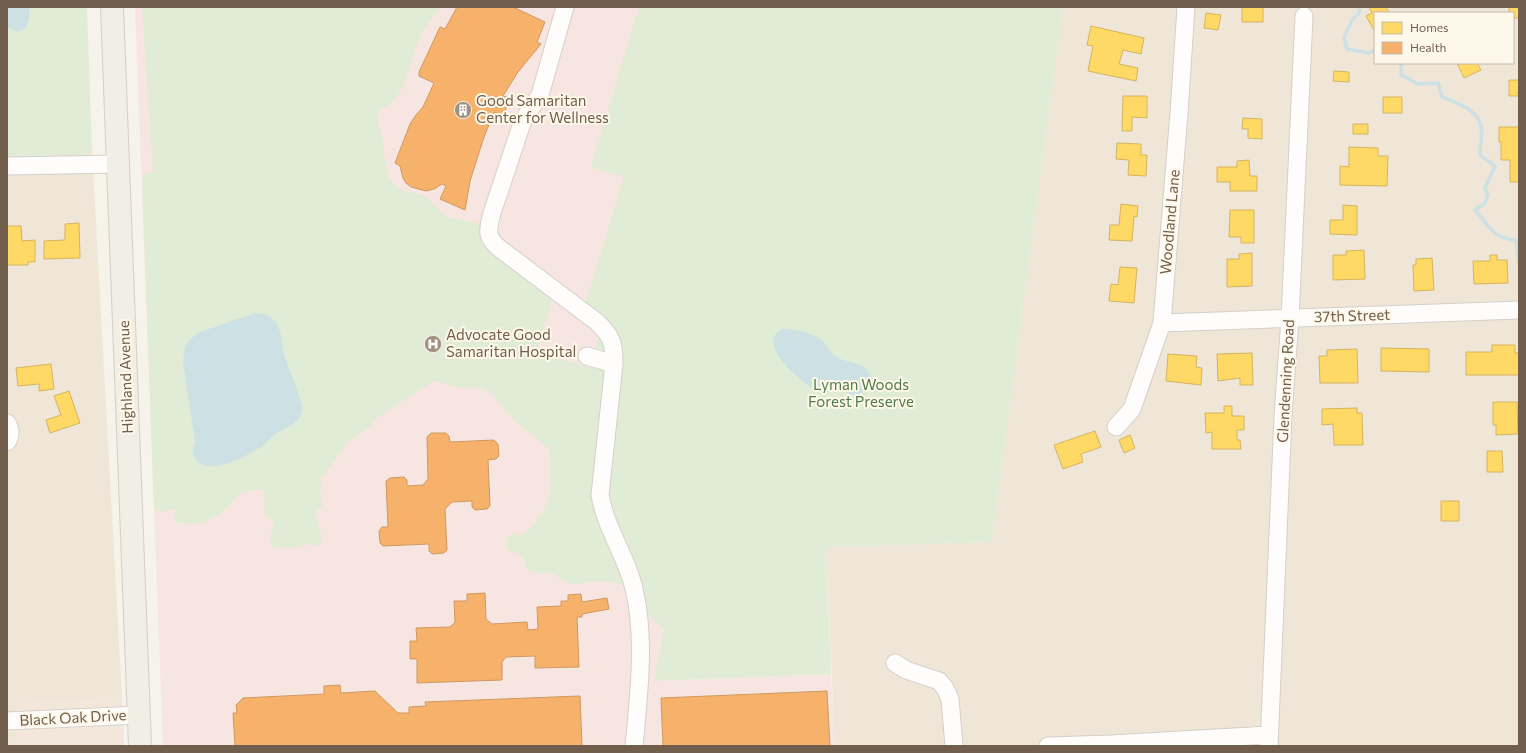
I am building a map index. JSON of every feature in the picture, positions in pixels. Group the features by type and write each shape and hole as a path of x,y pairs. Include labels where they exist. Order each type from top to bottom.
{"main road":[{"name":"Highland Avenue","path":"112,7 140,746"}],"street":[{"path":"565,7 540,95 523,120 488,229 489,237 499,248 597,322 610,337 614,347 614,364 600,495 603,509 631,579 637,604 641,677 634,746"},
{"name":"Woodland Lane","path":"1116,427 1132,409 1162,323 1186,7"},
{"name":"Glendenning Road","path":"1269,740 1283,416 1290,318 1304,16"},
{"path":"7,166 118,164"},
{"name":"37th Street","path":"1162,323 1519,310"},
{"path":"587,356 614,364"},
{"path":"7,423 10,430 10,436 7,442"},
{"path":"894,663 906,670 939,681 945,688 950,700 954,746"},
{"name":"Black Oak Drive","path":"7,721 139,715"},
{"path":"1048,746 1269,740"}],"shaded area":[{"path":"7,7 29,7 29,19 26,28 19,31 7,27"},
{"name":"Advocate Good Samaritan Hospital","path":"135,7 778,7 655,681 831,674 835,746 163,746"},
{"path":"1063,7 1519,7 1519,746 835,746 826,547 992,542"},
{"path":"92,150 122,697 15,704 17,746 7,746 7,156 82,155"},
{"path":"255,313 269,316 277,324 281,335 285,356 301,400 301,416 296,422 277,433 255,451 247,455 220,466 203,465 195,459 193,454 195,442 183,362 185,346 190,339 200,332"},
{"path":"782,329 811,334 825,343 835,356 864,367 870,374 870,382 866,389 855,395 838,389 821,392 804,382 794,374 777,354 774,344 775,336"},
{"path":"122,697 124,746 17,746 15,704"}],"green space":[{"path":"7,7 87,7 92,150 82,155 7,156"},
{"name":"Lyman Woods Forest Preserve","path":"142,7 441,7 420,37 406,79 396,98 389,105 380,108 378,120 383,140 388,174 395,185 401,189 424,196 446,216 480,224 479,235 486,247 553,297 536,353 590,367 604,319 585,305 624,177 591,167 639,7 1063,7 992,542 826,547 831,674 654,681 664,629 647,615 645,599 641,590 608,582 596,581 573,584 564,581 551,573 532,572 526,567 523,557 516,553 510,552 506,546 507,538 514,534 520,536 531,528 545,508 551,490 549,449 513,419 491,393 482,388 459,388 437,381 432,382 378,417 369,427 349,441 322,477 320,489 322,507 317,510 316,514 322,540 321,544 317,546 304,544 293,548 274,547 269,542 274,524 265,512 263,490 251,490 244,492 218,515 201,522 189,524 176,522 173,518 176,511 174,509 166,512 154,509 142,179 145,174 153,172"}],"building: Homes":[{"path":"1242,7 1263,7 1263,22 1242,22"},
{"path":"1369,7 1386,7 1388,12 1374,12 1374,30 1366,16 1372,13"},
{"path":"1509,7 1519,7 1519,18 1514,18 1514,12 1509,12"},
{"path":"1206,13 1221,15 1218,30 1204,28"},
{"path":"1091,26 1144,38 1141,54 1123,50 1119,64 1138,68 1136,81 1088,71 1093,46 1087,45"},
{"path":"1457,64 1478,64 1481,70 1464,78"},
{"path":"1334,71 1349,72 1349,82 1333,81"},
{"path":"1509,80 1519,80 1518,96 1509,96"},
{"path":"1123,96 1147,96 1147,118 1132,117 1132,131 1122,131"},
{"path":"1383,97 1402,97 1402,113 1383,113"},
{"path":"1243,118 1262,119 1262,139 1248,138 1248,129 1242,129"},
{"path":"1353,124 1368,124 1368,134 1353,134"},
{"path":"1499,127 1519,127 1519,182 1510,182 1510,160 1501,160"},
{"path":"1117,143 1141,144 1141,155 1147,155 1146,176 1128,175 1129,160 1116,159"},
{"path":"1349,147 1378,148 1378,156 1388,156 1387,186 1340,185 1340,166 1349,167"},
{"path":"1249,160 1250,176 1257,176 1257,191 1230,191 1230,182 1217,182 1217,167 1237,167 1237,161"},
{"path":"1121,204 1138,206 1137,217 1134,216 1132,241 1109,240 1110,225 1119,225"},
{"path":"1343,205 1357,206 1357,235 1330,234 1330,220 1343,220"},
{"path":"1230,210 1254,210 1254,243 1241,243 1241,237 1229,237"},
{"path":"79,223 80,258 44,259 44,241 65,240 65,224"},
{"path":"7,226 21,226 22,241 35,240 35,262 28,262 28,265 7,265"},
{"path":"1364,250 1365,279 1333,280 1333,255 1346,255 1346,251"},
{"path":"1252,253 1252,286 1227,287 1227,259 1239,259 1239,254"},
{"path":"1490,255 1497,255 1497,260 1507,260 1508,283 1474,284 1473,261 1490,261"},
{"path":"1432,258 1434,290 1414,291 1413,265 1416,265 1416,259"},
{"path":"1120,267 1137,268 1134,303 1109,301 1111,284 1118,285"},
{"path":"1492,345 1515,345 1515,353 1519,353 1519,375 1466,375 1466,352 1492,352"},
{"path":"1381,348 1429,349 1429,372 1381,371"},
{"path":"1357,349 1358,383 1320,383 1319,356 1327,356 1327,350"},
{"path":"1252,353 1253,385 1240,385 1240,378 1218,381 1217,354"},
{"path":"1168,354 1197,356 1196,367 1202,368 1201,385 1166,381"},
{"path":"51,364 54,389 39,391 39,384 18,386 16,368"},
{"path":"69,391 80,423 50,433 46,420 61,415 54,396"},
{"path":"1493,402 1517,402 1518,434 1496,435 1496,425 1493,425"},
{"path":"1224,406 1232,406 1232,416 1244,416 1244,430 1237,430 1237,440 1240,440 1241,449 1212,449 1212,432 1206,433 1205,413 1224,413"},
{"path":"1357,408 1357,413 1362,413 1363,445 1334,445 1333,424 1322,425 1322,409"},
{"path":"1095,431 1101,447 1081,454 1083,462 1063,469 1054,445"},
{"path":"1130,435 1135,448 1124,453 1119,440"},
{"path":"1487,451 1502,451 1503,472 1487,472"},
{"path":"1441,501 1459,501 1459,521 1441,521"}],"building: Health":[{"name":"Good Samaritan Center for Wellness","path":"457,7 513,7 545,22 537,42 541,44 518,72 503,96 510,98 503,116 494,112 484,137 470,181 465,210 440,199 446,186 442,184 434,189 426,191 411,187 403,178 400,166 395,163 410,124 423,107 434,83 419,76 419,72 440,27 445,29"},
{"path":"431,433 446,433 449,436 450,442 494,440 498,444 499,456 496,459 488,460 490,506 487,509 475,510 472,507 472,501 452,502 445,509 447,550 444,553 432,554 429,551 429,544 383,546 380,543 379,531 382,527 388,527 386,481 390,478 404,477 407,480 407,486 423,485 428,479 427,437"},
{"path":"485,593 486,619 492,624 527,622 528,630 538,629 537,607 561,606 561,601 568,601 568,595 581,594 582,602 607,598 609,609 582,614 582,617 577,617 579,667 535,668 535,656 506,657 502,662 502,680 417,683 417,659 410,659 410,641 417,641 416,628 450,627 455,622 454,601 467,601 467,594"},
{"path":"340,685 341,693 375,691 398,713 409,713 409,707 426,706 425,702 580,696 582,746 235,746 233,713 237,713 236,705 243,698 324,694 324,686"},
{"path":"827,691 830,746 663,746 661,698"}],"waterway":[{"path":"1359,7 1359,13 1353,19 1344,37 1347,49 1370,53 1374,51"},
{"path":"1402,64 1401,75 1418,84 1438,83 1442,97 1466,107 1479,120 1482,133 1480,155 1495,166 1485,188 1488,195 1485,203 1475,210 1492,231 1503,237 1516,240 1519,265"}],"place":[{"name":"Good Samaritan Center for Wellness","path":"463,110"},
{"name":"Advocate Good Samaritan Hospital","path":"433,344"}]}
